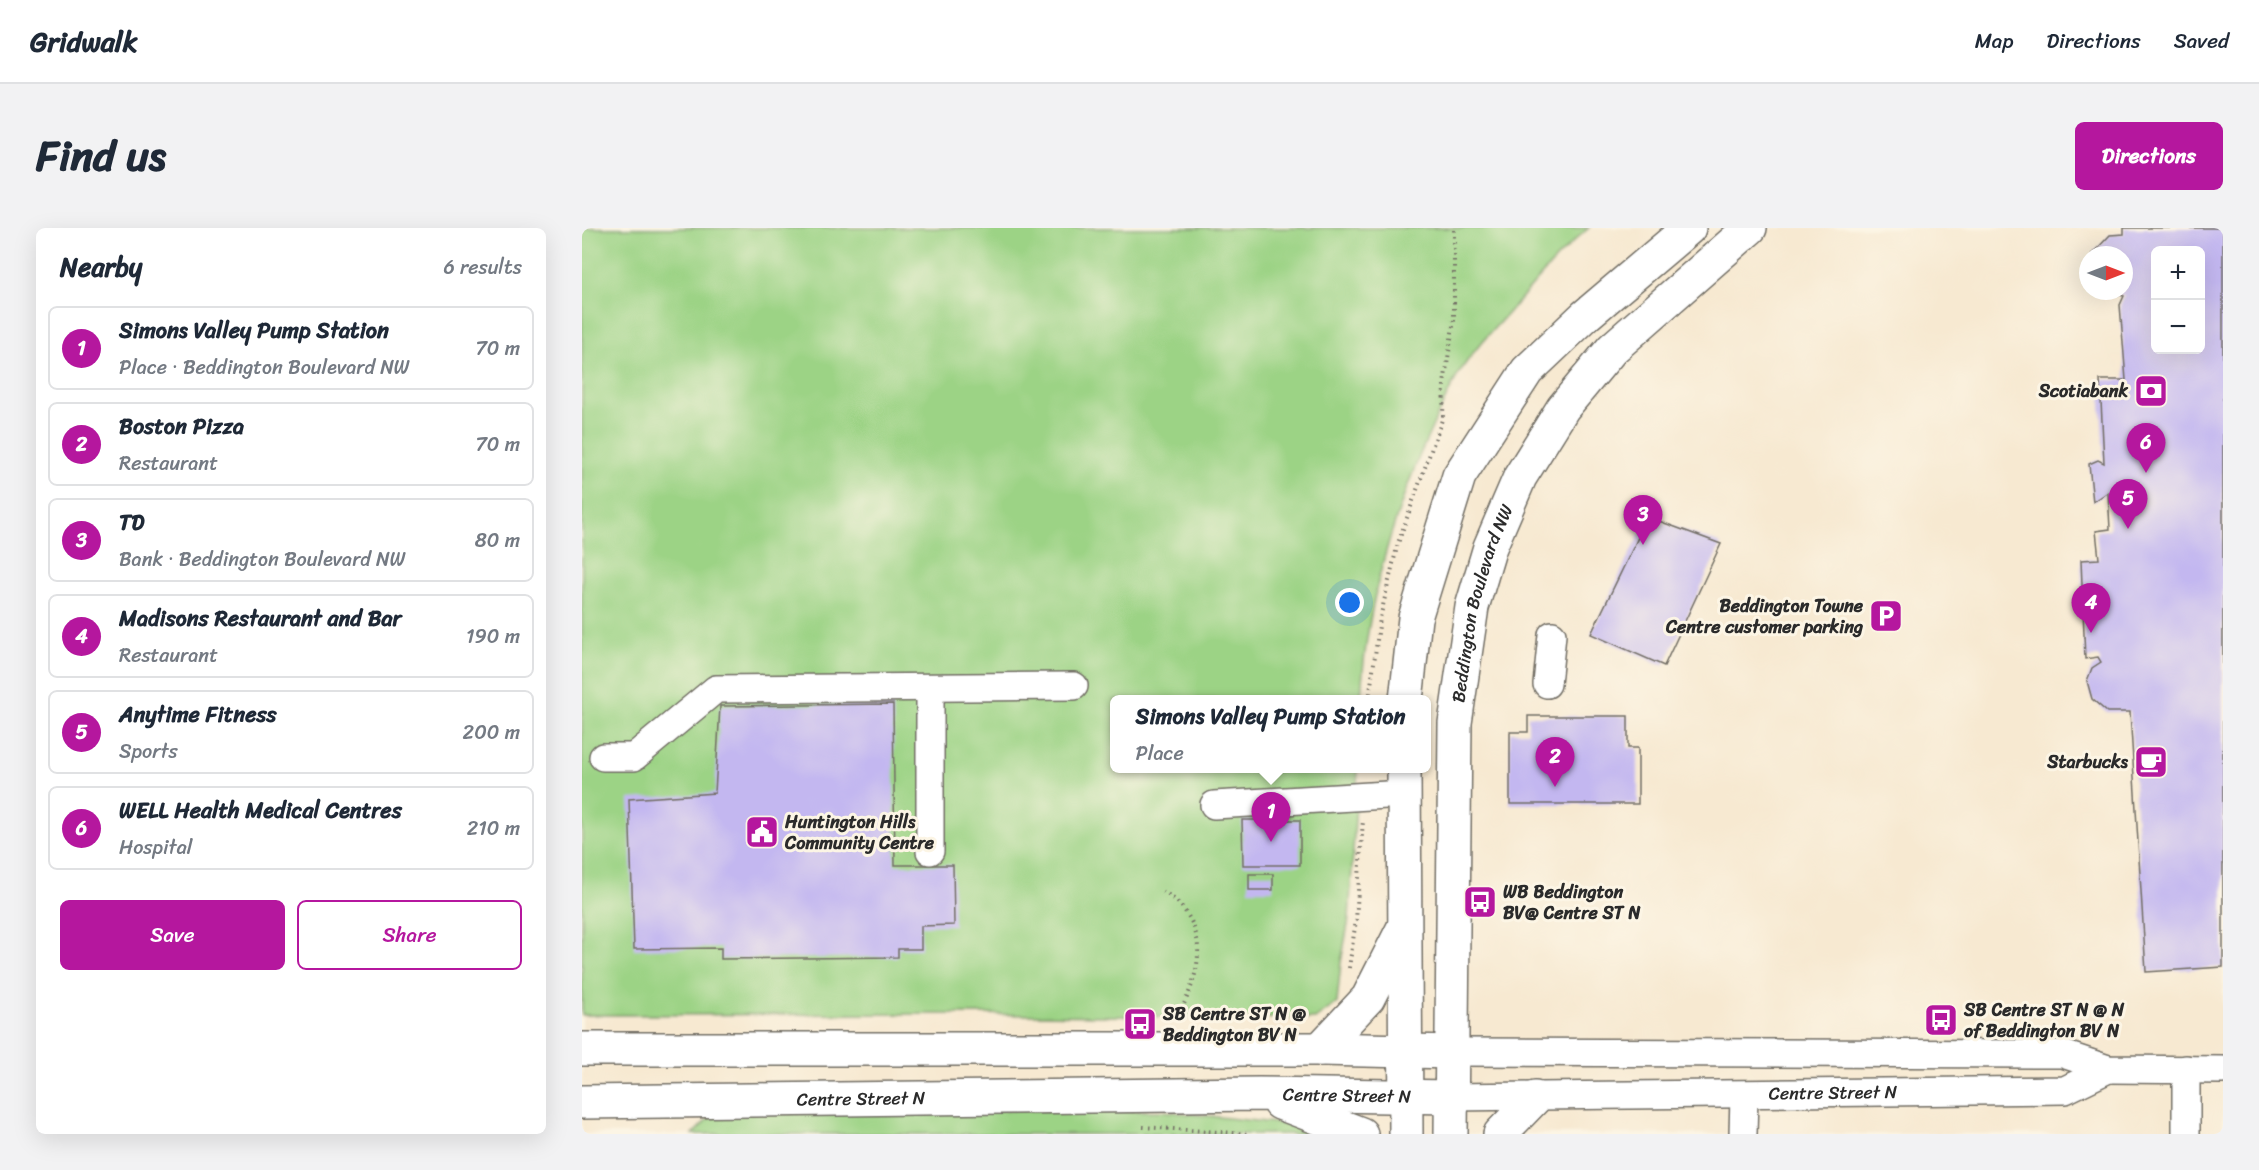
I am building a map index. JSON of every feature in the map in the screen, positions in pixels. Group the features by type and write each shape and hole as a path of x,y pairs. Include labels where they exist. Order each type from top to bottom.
{"main road":[{"path":"1406,695 1415,618 1459,476 1527,371 1585,316 1689,228"},
{"name":"Beddington Boulevard NW","path":"1451,1134 1455,723 1472,607 1490,548 1520,477 1563,408 1612,349 1749,228"},
{"path":"1404,781 1406,1134"},
{"path":"1320,1049 1347,1023 1368,998 1406,922"},
{"name":"Centre Street N","path":"582,1049 1407,1051 1453,1075"},
{"name":"Centre Street N","path":"582,1102 1259,1094 1407,1096 1453,1075"},
{"path":"1259,1094 1361,1134"},
{"path":"1500,1134 1535,1098"}],"street":[{"path":"1547,684 1552,635"},
{"path":"603,758 634,757 716,689 1074,686"},
{"path":"930,688 930,851"},
{"path":"1214,805 1364,795 1404,781"},
{"name":"Centre Street N","path":"1453,1075 2063,1054 2108,1069 2223,1070"},
{"name":"Centre Street N","path":"1453,1075 1535,1098 2065,1090 2108,1069"},
{"path":"2186,1069 2186,1134"},
{"path":"1743,1096 1743,1134"}],"path":[{"path":"1370,695 1378,627 1398,543 1443,417 1444,384 1454,320 1454,228"},
{"path":"1348,971 1358,901 1364,795"},
{"path":"1163,891 1184,909 1200,946 1191,992 1174,1024"}],"green space":[{"path":"582,228 1589,228 1552,264 1475,350 1454,382 1419,457 1379,576 1364,658 1361,695 1110,695 1110,773 1358,773 1349,919 1341,962 1337,1003 1315,1019 970,1014 582,1015"},
{"path":"736,1109 1163,1111 1304,1126 1327,1134 693,1134 708,1119"}],"building":[{"path":"2124,228 2223,228 2223,967 2146,972 2130,712 2107,712 2092,699 2087,681 2092,668 2101,662 2098,657 2085,659 2081,560 2099,559 2096,531 2110,529 2108,492 2093,502 2089,464 2098,460 2104,463 2100,380 2126,380 2120,305 2122,300 2133,300 2133,246 2100,246 2110,235 2124,234"},
{"path":"1648,517 1721,544 1664,666 1591,634"},
{"name":"Huntington Hills Community Centre","path":"893,704 895,865 953,865 954,925 921,926 921,949 898,949 898,957 721,959 721,948 634,949 629,799 715,793 720,706"},
{"path":"1528,716 1628,716 1628,748 1638,748 1638,804 1510,804 1510,732 1528,732"},
{"path":"1242,820 1300,820 1300,865 1243,865"},
{"path":"1249,874 1273,874 1273,890 1249,890"}],"place":[{"name":"Scotiabank","path":"2151,391"},
{"name":"WELL Health Medical Centres","path":"2146,473"},
{"name":"Anytime Fitness","path":"2128,529"},
{"name":"TD","path":"1643,545"},
{"name":"Beddington Towne Centre customer parking","path":"1886,616"},
{"name":"Madisons Restaurant and Bar","path":"2091,633"},
{"name":"Starbucks","path":"2151,762"},
{"name":"Boston Pizza","path":"1555,787"},
{"name":"Huntington Hills Community Centre","path":"762,832"},
{"name":"Simons Valley Pump Station","path":"1271,842"},
{"name":"WB Beddington BV@ Centre ST N","path":"1480,902"},
{"name":"SB Centre ST N @ N of Beddington BV N","path":"1941,1020"},
{"name":"SB Centre ST N @ Beddington BV N","path":"1140,1024"}]}
